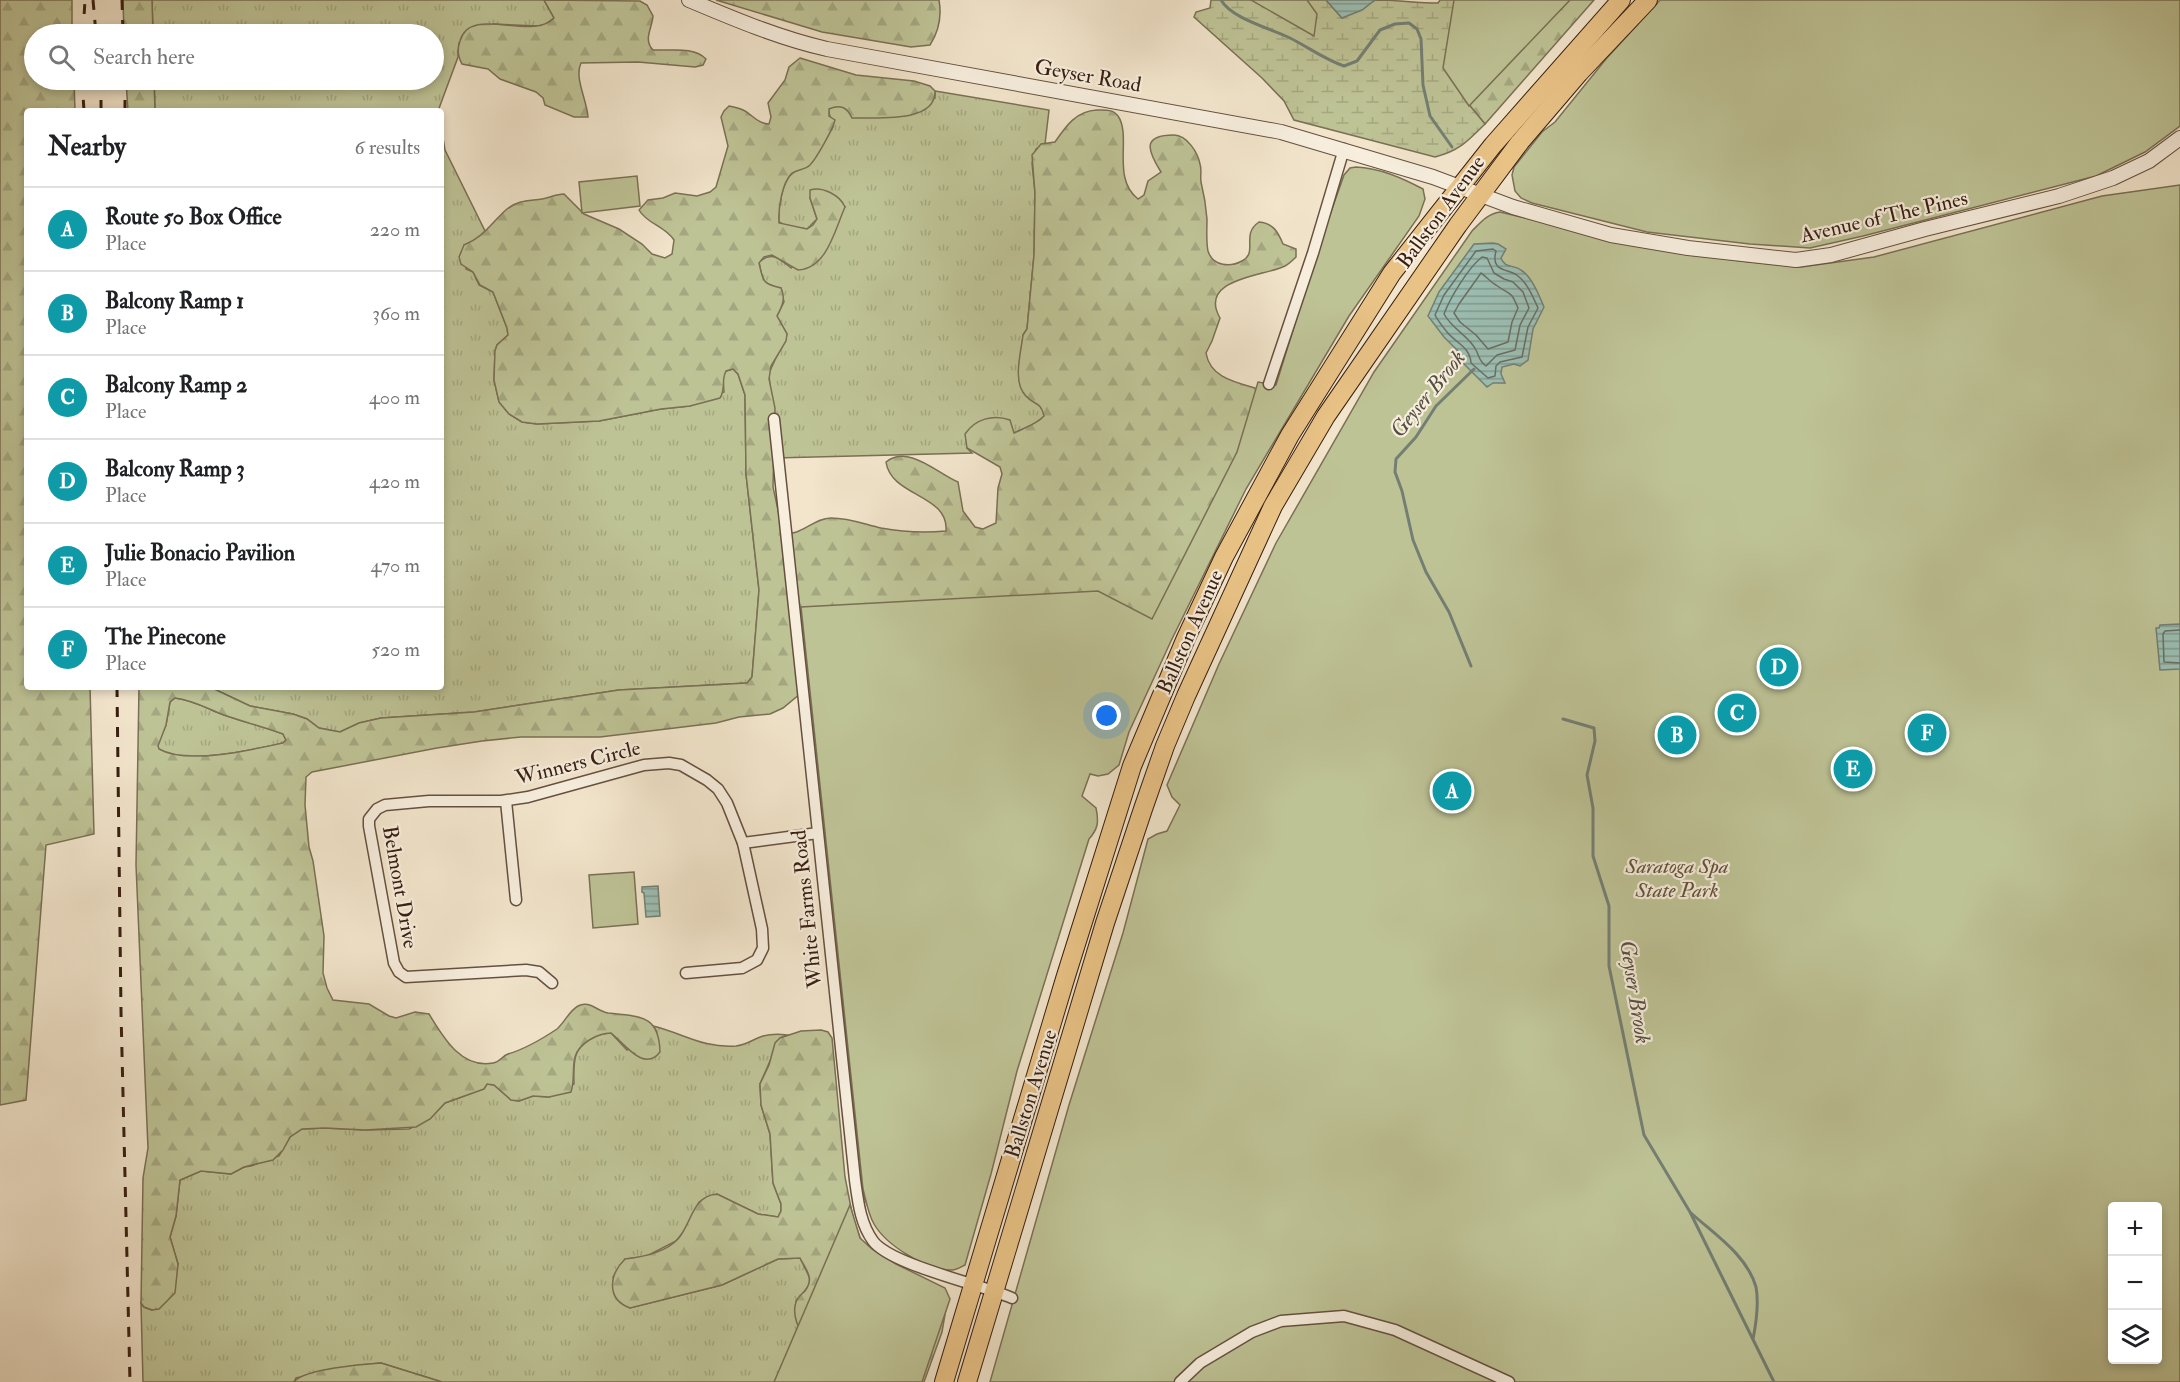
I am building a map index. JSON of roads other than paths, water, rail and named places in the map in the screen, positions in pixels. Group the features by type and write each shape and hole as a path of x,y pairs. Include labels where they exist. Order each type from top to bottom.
{"highway":[{"name":"Ballston Avenue","path":"944,1382 1065,979 1132,766 1186,638 1224,557 1290,435 1392,273 1493,145 1621,0"},
{"name":"Ballston Avenue","path":"967,1382 1004,1294 1102,934 1165,746 1218,622 1273,506 1326,416 1480,195 1520,142 1579,73 1648,0"}],"street":[{"name":"Geyser Road","path":"689,0 755,28 809,45 1281,132 1433,177 1480,195"},
{"name":"Avenue of The Pines","path":"1480,195 1513,207 1611,235 1688,248 1796,260 1831,255 2059,196 2113,178 2149,161 2180,138"},
{"path":"1269,384 1313,253 1344,149"},
{"name":"White Farms Road","path":"774,419 855,1180 862,1222 874,1243 903,1261 1004,1294"},
{"name":"Winners Circle","path":"377,809 385,805 429,801 506,801 644,765 669,763 681,765 708,780 718,789 727,803 743,843 762,929 763,948 757,960 742,968 686,973"},
{"path":"506,801 516,900"},
{"name":"Belmont Drive","path":"377,809 369,819 369,826 394,963 399,972 406,977 526,970 539,972 552,983"},
{"path":"743,843 819,833"},
{"path":"1180,1382 1200,1363 1252,1332 1281,1321 1344,1316 1395,1330 1509,1382"}],"water":[{"path":"1326,0 1375,0 1362,10 1342,18"},
{"path":"1493,243 1506,249 1501,258 1505,264 1518,268 1529,277 1544,307 1533,329 1528,360 1520,366 1514,364 1502,367 1501,374 1505,383 1493,383 1487,387 1462,362 1465,358 1444,337 1428,316 1439,292 1474,244"},
{"path":"2180,624 2180,669 2160,670 2156,628 2160,625"},
{"path":"658,886 660,916 646,917 642,887"}],"waterway":[{"name":"Geyser Brook","path":"1221,0 1226,7 1242,18 1290,38 1344,66 1357,61 1380,30 1395,24 1409,23 1417,29 1421,39 1423,85 1430,116 1452,147"},
{"name":"Geyser Brook","path":"1471,666 1449,612 1426,572 1413,540 1402,491 1395,472 1396,459 1416,437 1436,406 1474,369"},
{"name":"Geyser Brook","path":"1563,719 1594,728 1595,741 1587,775 1593,808 1593,856 1609,906 1609,966 1644,1135 1690,1212 1774,1382"},
{"name":"Geyser Brook","path":"1691,1213 1738,1255 1752,1275 1757,1300 1753,1339"}],"railway":[{"path":"84,24 85,0"},
{"path":"93,0 95,24"},
{"path":"122,0 123,24"},
{"path":"83,90 84,108"},
{"path":"101,90 101,108"},
{"path":"125,90 125,108"},
{"path":"117,690 121,1012 130,1382"}],"place":[{"name":"Balcony Ramp 3","path":"1779,667"},
{"name":"Balcony Ramp 2","path":"1737,713"},
{"name":"The Pinecone","path":"1927,733"},
{"name":"Balcony Ramp 1","path":"1677,735"},
{"name":"Julie Bonacio Pavilion","path":"1853,769"},
{"name":"Route 50 Box Office","path":"1452,791"}],"park label":[{"name":"Saratoga Spa State Park","path":"1677,878"}]}
